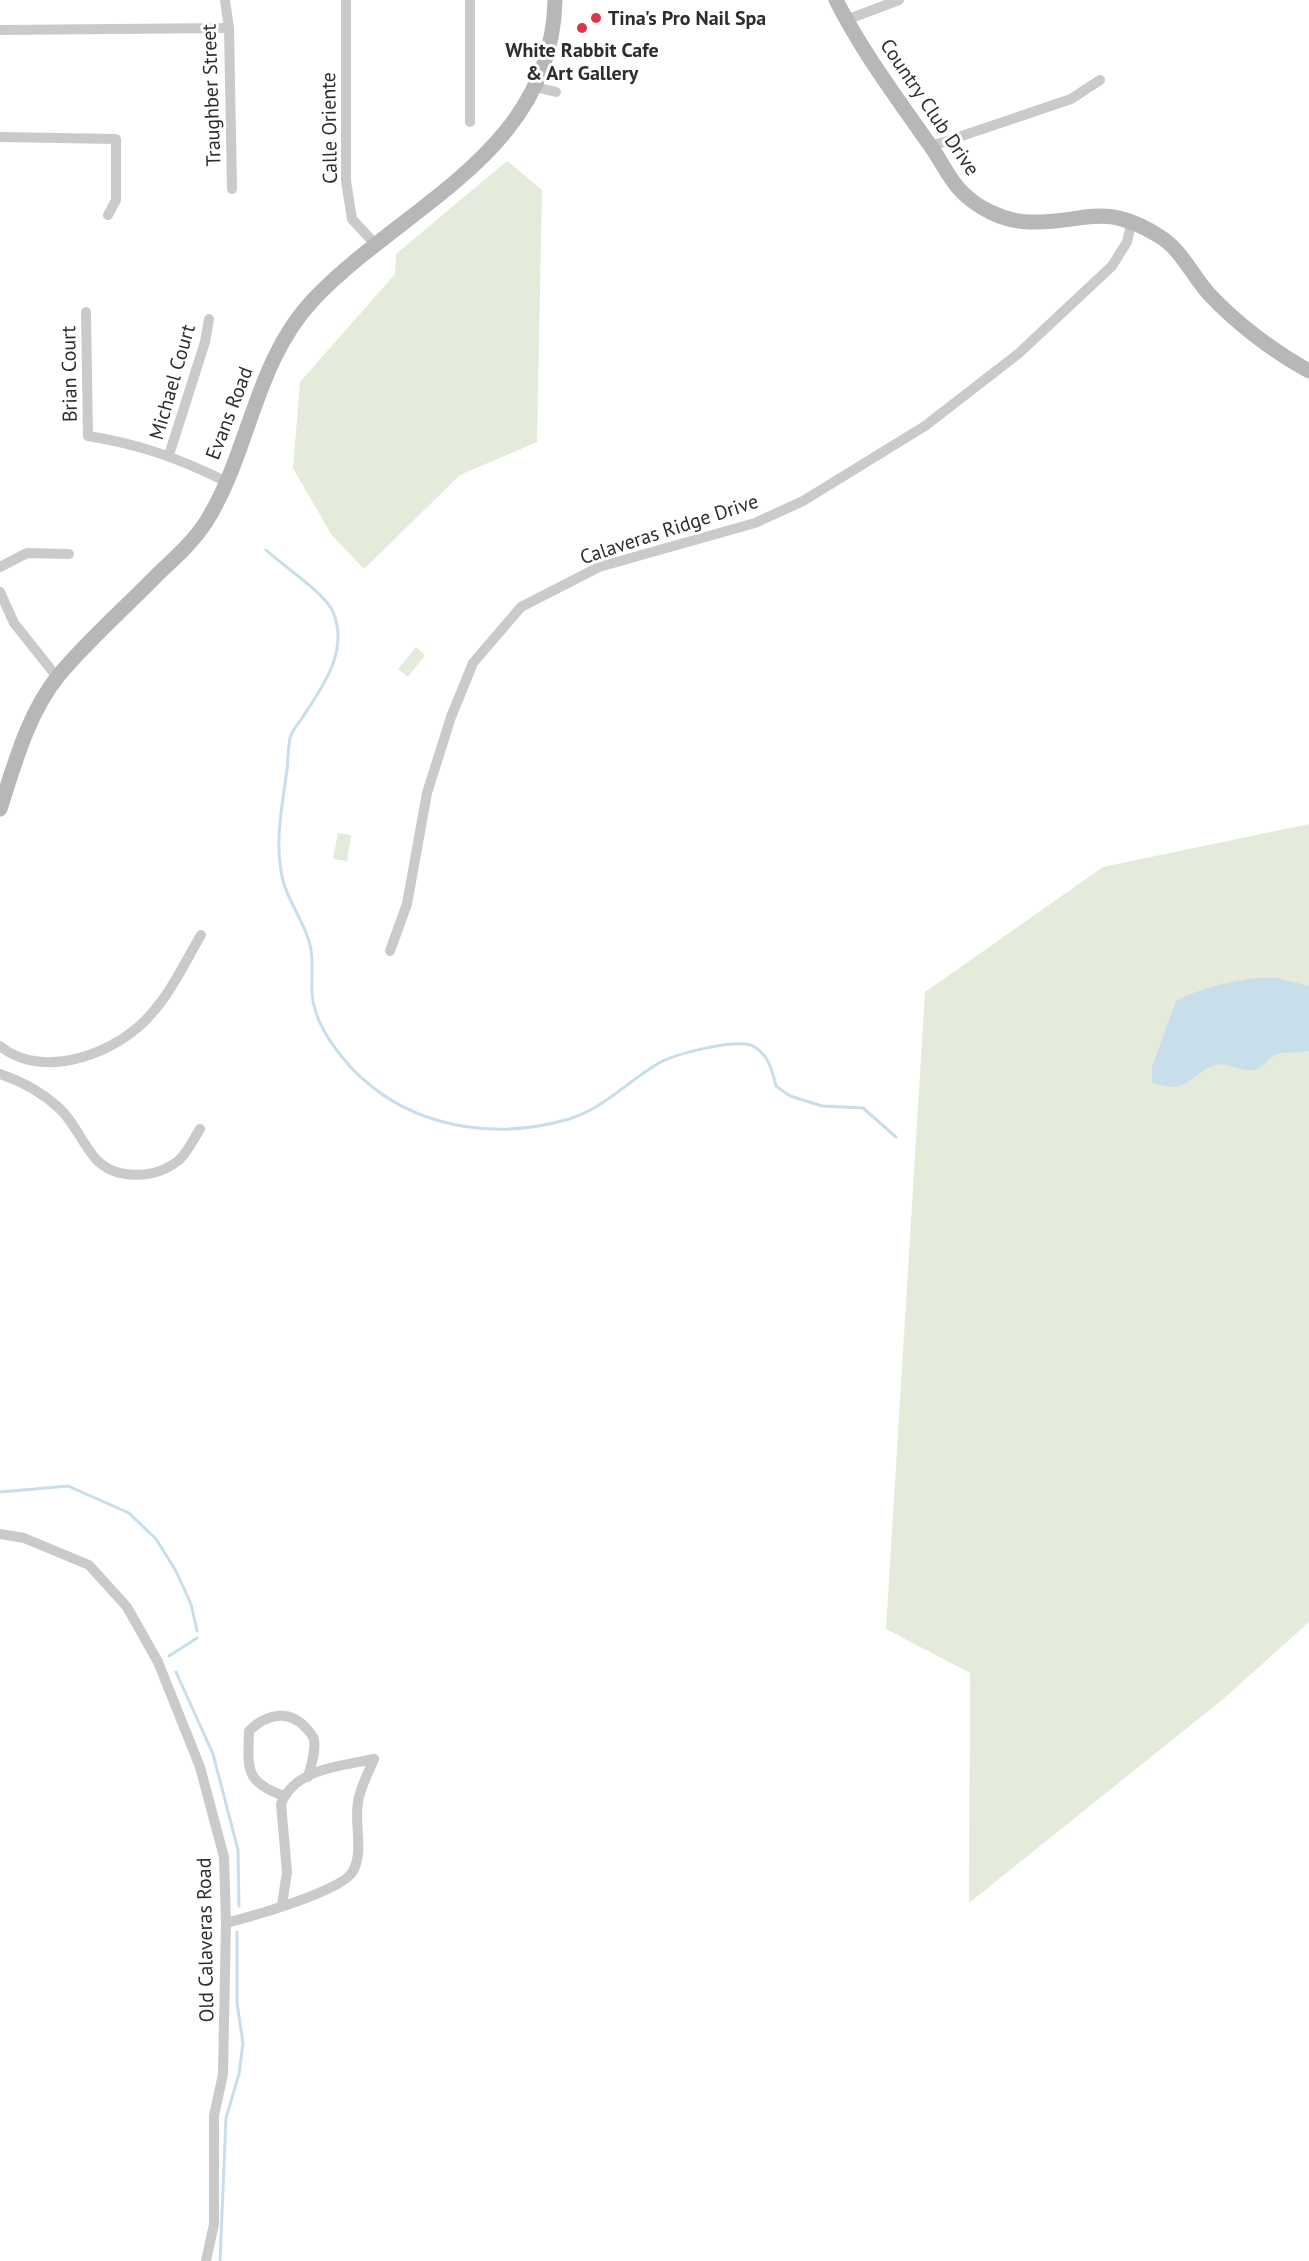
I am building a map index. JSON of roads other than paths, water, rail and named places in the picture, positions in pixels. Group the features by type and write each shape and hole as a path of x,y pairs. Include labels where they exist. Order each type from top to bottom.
{"street":[{"name":"Traughber Street","path":"225,0 229,28 232,189"},
{"name":"Calle Oriente","path":"346,0 346,181 352,219 376,245"},
{"path":"470,0 470,122"},
{"name":"Evans Road","path":"0,809 35,713 57,677 93,637 191,541 205,522 225,481 274,356 313,300 376,245 460,180 506,134 535,87 550,40 555,0"},
{"name":"Country Club Drive","path":"836,0 846,20 959,189 975,203 1001,216 1026,222 1108,215 1132,220 1162,237 1174,248 1208,293 1226,310 1281,353 1309,371"},
{"path":"846,20 899,0"},
{"path":"0,30 229,28"},
{"path":"932,147 1071,99 1100,80"},
{"path":"535,87 556,92"},
{"path":"0,137 116,139 116,200 108,215"},
{"name":"Calaveras Ridge Drive","path":"390,951 407,904 427,793 451,717 473,663 521,607 599,567 755,523 803,501 925,426 1018,354 1112,266 1127,242 1132,220"},
{"name":"Brian Court","path":"86,312 88,436 126,442 169,455"},
{"name":"Michael Court","path":"169,455 206,342 209,319"},
{"path":"169,455 225,481"},
{"path":"0,567 27,553 69,554"},
{"path":"0,592 14,623 57,677"},
{"path":"0,1046 8,1053 30,1060 60,1062 96,1052 121,1040 153,1013 201,935"},
{"path":"0,1074 39,1092 61,1109 95,1158 106,1168 124,1175 156,1171 181,1159 200,1129"},
{"name":"Old Calaveras Road","path":"0,1534 24,1538 89,1565 127,1607 158,1662 200,1767 224,1857 226,1923 223,2074 214,2116 214,2223 206,2261"},
{"path":"284,1796 268,1790 254,1780 249,1762 249,1731 260,1719 279,1715 297,1718 314,1737 308,1777"},
{"path":"226,1923 282,1905 331,1888 344,1881 353,1871 358,1852 358,1801 374,1759 321,1769 284,1796 281,1804 287,1872 282,1905"}],"water":[{"path":"1256,978 1277,978 1309,986 1309,1051 1276,1055 1260,1068 1253,1070 1216,1065 1207,1068 1188,1082 1174,1087 1152,1082 1152,1067 1176,1001 1215,986"}],"waterway":[{"path":"266,550 321,596 333,612 337,626 338,639 332,666 290,738 279,853 283,881 310,945 312,993 318,1019 332,1044 361,1077 393,1101 416,1113 440,1121 491,1129 517,1128 569,1119 593,1109 667,1059 720,1045 745,1044 753,1046 763,1054 776,1086 790,1096 822,1106 863,1108 896,1137"},
{"path":"0,1492 68,1486 129,1513 156,1539 176,1571 191,1604 197,1631"},
{"path":"169,1656 197,1638"},
{"path":"176,1672 213,1754 238,1850 239,1906"},
{"path":"220,2261 226,2118 239,2074 243,2043 237,2003 237,1932"}],"place":[{"name":"Tina's Pro Nail Spa","path":"596,18"},
{"name":"White Rabbit Cafe & Art Gallery","path":"582,28"}]}
